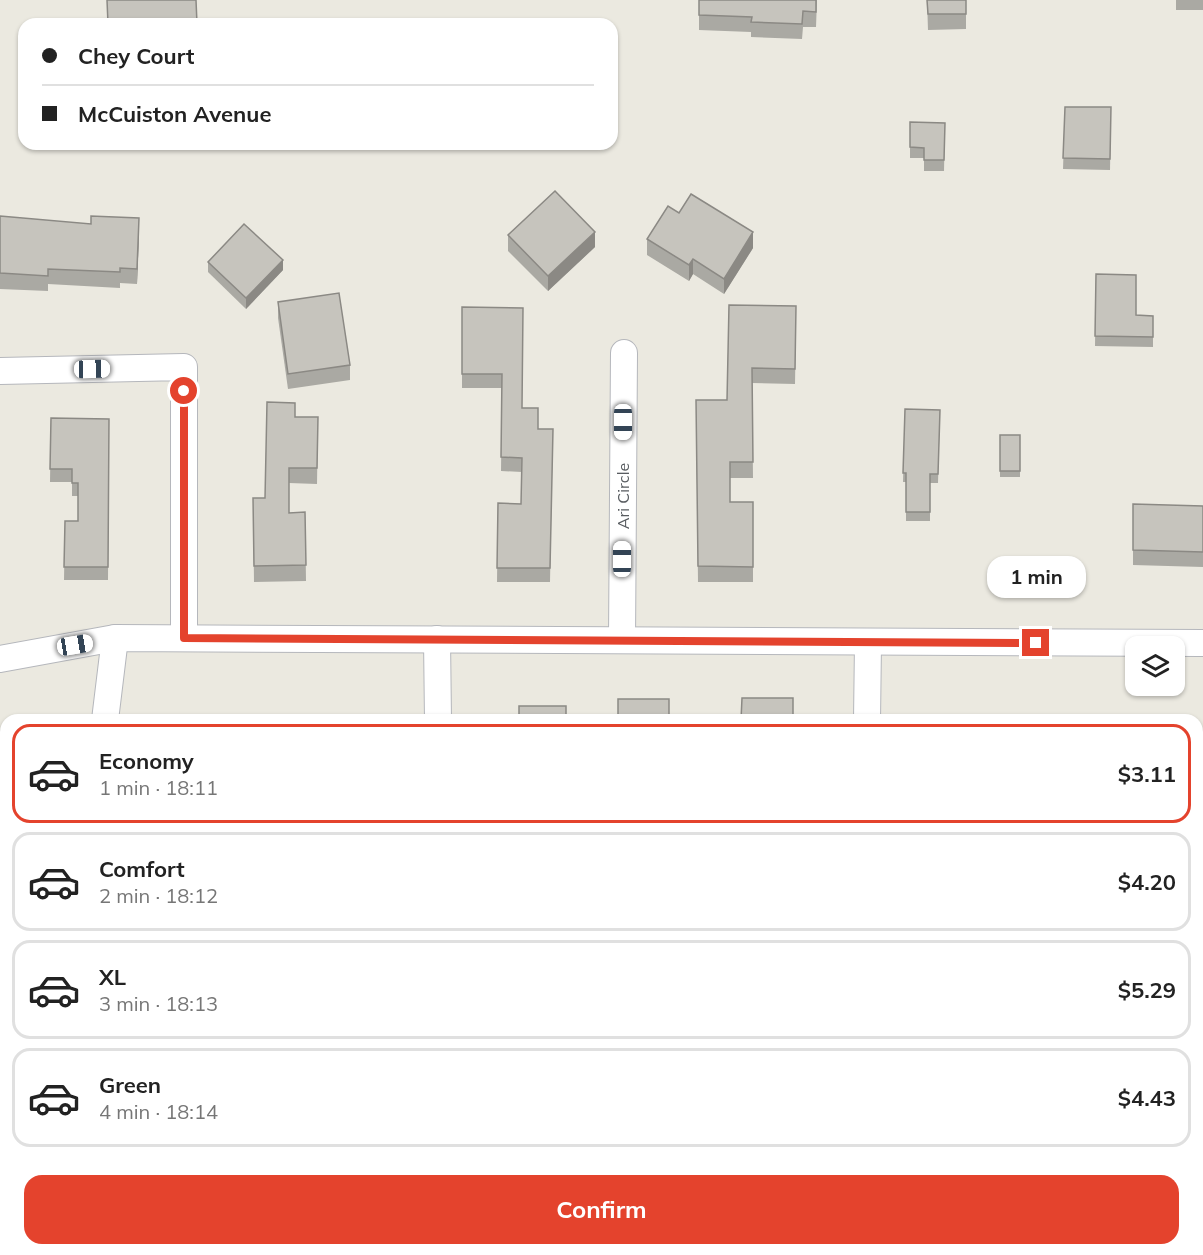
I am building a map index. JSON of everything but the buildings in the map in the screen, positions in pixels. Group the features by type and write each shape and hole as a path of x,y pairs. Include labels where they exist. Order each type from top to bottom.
{"street":[{"name":"Ari Circle","path":"622,640 624,353"},
{"path":"0,371 184,367 184,638"},
{"path":"106,714 115,638"},
{"path":"0,658 115,638 622,640 868,644 1203,643"},
{"path":"437,639 438,714"},
{"path":"867,714 868,644"}],"route":[{"path":"184,391 184,638 622,640 868,644 1036,643"}]}
